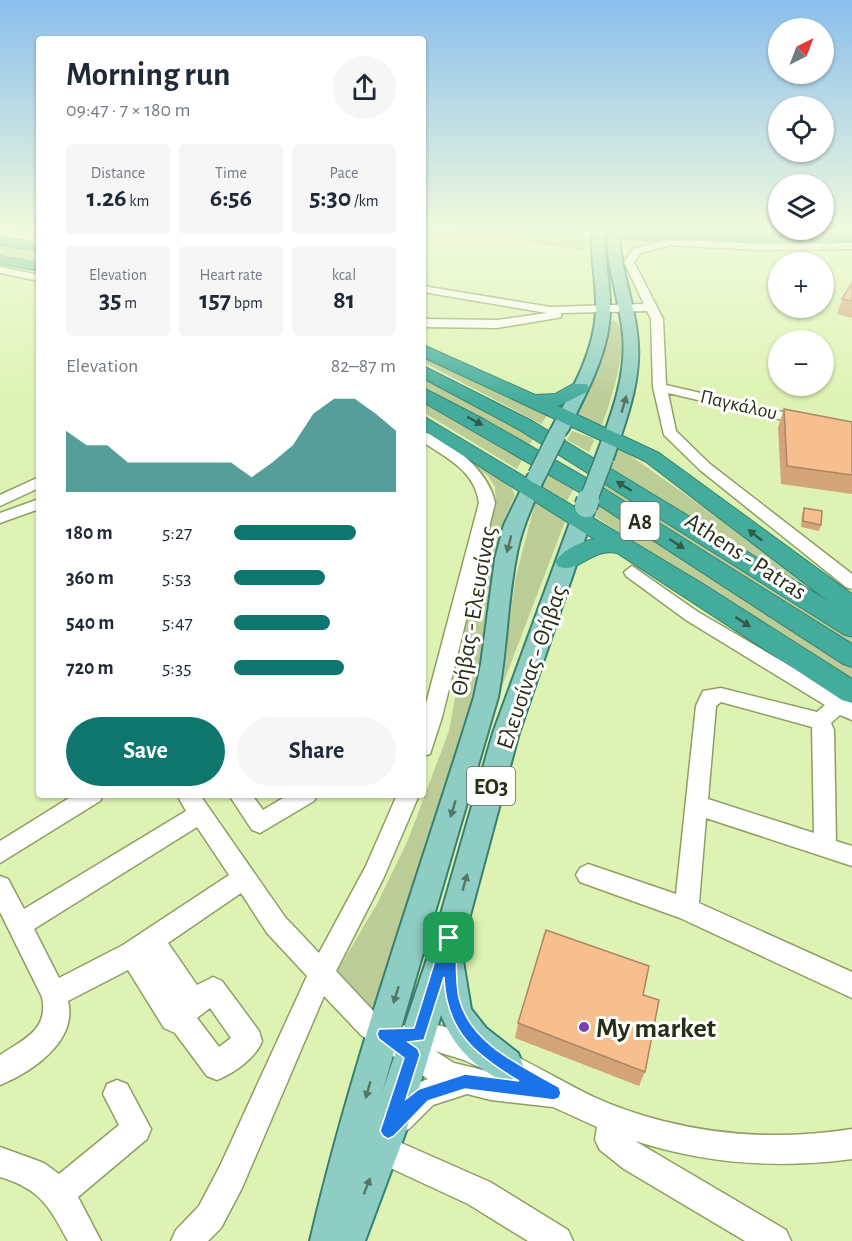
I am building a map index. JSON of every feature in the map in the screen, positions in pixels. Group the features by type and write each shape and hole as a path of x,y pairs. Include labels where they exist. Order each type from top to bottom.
{"highway":[{"path":"426,352 612,437 666,467 852,607"},
{"name":"Athens - Patras","path":"426,373 525,425 852,628"},
{"path":"532,401 559,400 580,388"},
{"name":"Athens - Patras","path":"426,396 505,438 624,511 852,657"},
{"path":"426,424 533,482 583,513 623,547 848,703"},
{"path":"567,562 591,546 602,544 623,547"}],"main road":[{"name":"ΕΟ3","path":"566,416 596,353 603,309 600,286"},
{"name":"ΕΟ3","path":"583,513 623,412 632,368 630,332 620,286"},
{"name":"Θήβας - Ελευσίνας","path":"476,733 493,664 505,559 514,525 566,416"},
{"name":"Ελευσίνας - Θήβας","path":"384,1140 449,938 506,734 583,513"},
{"name":"Ελευσίνας - Θήβας","path":"384,1034 476,733"},
{"path":"449,938 450,980 457,1014 470,1037 506,1065"},
{"name":"ΕΟ3","path":"329,1241 339,1188 384,1034"},
{"name":"ΕΟ3","path":"346,1241 384,1140"}],"street":[{"path":"640,286 657,319 660,387 669,432 682,447 852,583"},
{"path":"426,289 550,309 652,307"},
{"path":"426,323 497,324 546,318 577,310"},
{"name":"Παγκάλου","path":"660,387 852,432"},
{"path":"426,438 477,474 487,492 487,503 465,579 447,667 426,735"},
{"path":"0,501 36,483"},
{"path":"0,518 36,505"},
{"path":"632,572 692,616 848,703 820,721 722,695 710,696 706,706 686,909"},
{"path":"820,721 824,730 825,847"},
{"path":"0,853 87,798"},
{"path":"242,798 260,823 301,798"},
{"path":"187,1241 210,1217 231,1178 321,975 375,872 407,798"},
{"path":"19,925 194,804 276,925 370,1026 384,1034 416,1045 466,1048 506,1065 554,1093 612,1120 658,1135 701,1145 783,1150 852,1144"},
{"path":"696,805 852,856"},
{"path":"588,875 686,909 852,985"},
{"path":"54,995 142,948 243,878"},
{"path":"0,887 59,1008 59,1020 53,1032 0,1071"},
{"path":"142,948 183,1011"},
{"path":"416,1045 449,1076 465,1081 554,1093"},
{"path":"465,1081 424,1094 414,1102 384,1140 479,1193 557,1241"},
{"path":"58,1194 137,1129 117,1094"},
{"path":"612,1120 610,1140 634,1159 774,1241"},
{"path":"0,1162 40,1175 58,1194 85,1241"}],"green space":[{"path":"614,320 620,328 621,355 602,425 577,415 603,360 609,323"},
{"path":"426,355 549,413 541,424 426,364"},
{"path":"426,379 534,437 529,446 426,390"},
{"path":"426,403 524,456 517,469 426,414"},
{"path":"426,431 510,484 515,495 505,518 493,576 493,615 486,658 408,899 377,1017 336,973 377,904 408,840 424,798 426,798 426,792 449,731 460,670 469,579 496,501 495,487 488,476"},
{"path":"572,431 592,438 594,441 589,452 567,440"},
{"path":"615,445 759,546 841,609 610,467 613,460 609,456"},
{"path":"550,470 575,486 567,501 542,486"},
{"path":"604,483 852,639 852,644 602,486"},
{"path":"597,500 852,668 852,684 591,514"},
{"path":"535,503 566,519 501,689 515,580"}],"building":[{"path":"850,286 852,286 852,301 842,299"},
{"path":"784,409 852,422 852,475 787,466"},
{"path":"804,508 822,511 821,525 803,521"},
{"name":"My market","path":"546,930 649,966 643,995 659,1000 645,1072 518,1023"}],"place":[{"name":"My market","path":"584,1027"}],"route":[{"path":"449,938 452,999 457,1014 470,1037 506,1065 554,1093 465,1081 424,1094 388,1131 413,1055 384,1034 419,1035 449,938"}]}
